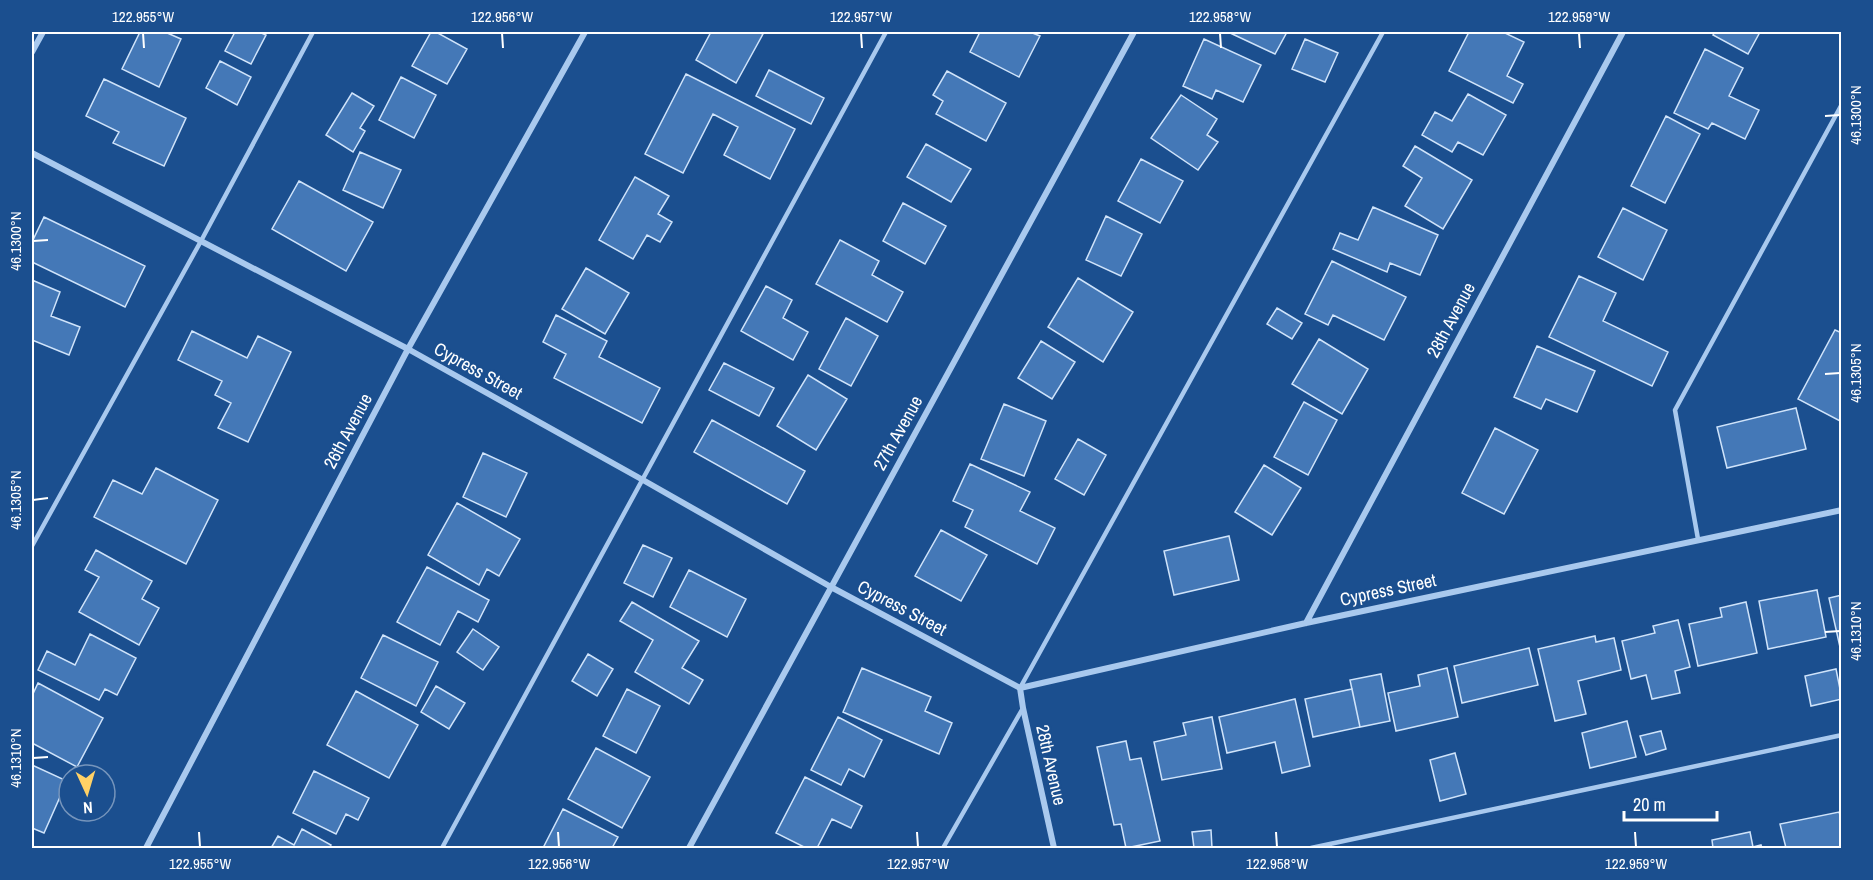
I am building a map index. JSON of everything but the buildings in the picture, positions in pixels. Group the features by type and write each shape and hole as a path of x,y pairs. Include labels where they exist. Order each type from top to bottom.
{"street":[{"path":"32,52 43,32"},
{"name":"26th Avenue","path":"146,849 408,349 585,32"},
{"name":"27th Avenue","path":"689,849 1134,32"},
{"name":"28th Avenue","path":"1306,623 1623,32"},
{"name":"Cypress Street","path":"32,153 408,349 831,587 1020,688 1306,623 1842,510"},
{"name":"28th Avenue","path":"1020,688 1054,849"}],"lane":[{"path":"32,546 201,241 313,32"},
{"path":"442,849 886,32"},
{"path":"1020,688 1383,32"},
{"path":"1698,539 1675,410 1842,104"},
{"path":"943,849 1023,708"},
{"path":"1311,849 1842,735"}]}
